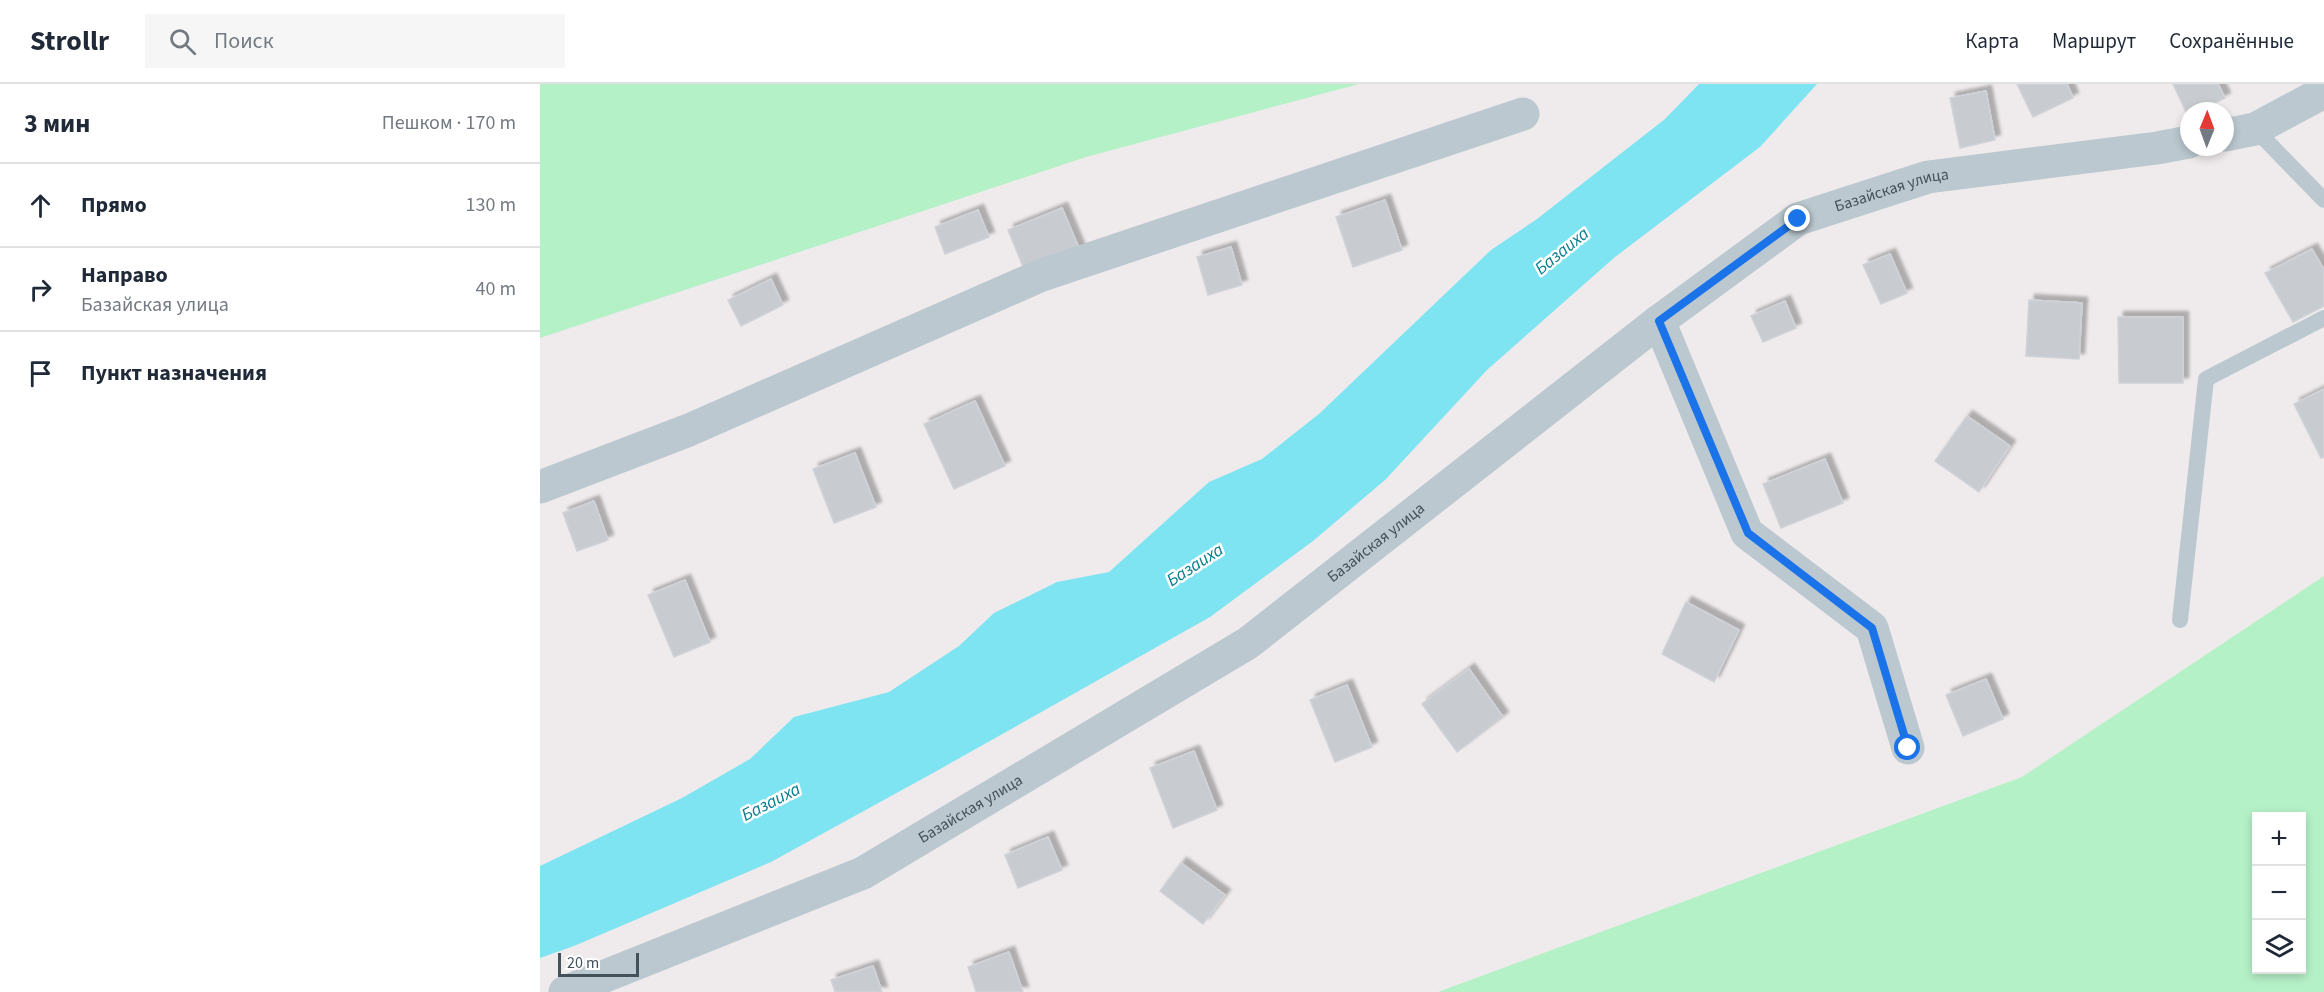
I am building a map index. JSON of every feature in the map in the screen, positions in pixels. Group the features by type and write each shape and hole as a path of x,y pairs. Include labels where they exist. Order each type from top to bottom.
{"street":[{"path":"2240,132 2324,92"},
{"path":"540,487 689,430 1042,275 1523,114"},
{"name":"Базайская улица","path":"565,992 863,873 1248,643 1659,321 1798,219 1928,177 2180,144"},
{"path":"1659,321 1748,533 1872,628 1908,748"}],"lane":[{"path":"2240,132 2324,200"},
{"path":"2180,620 2206,379 2324,318"}],"green space":[{"path":"540,84 1359,84 1086,157 540,338"},
{"path":"2324,576 2324,992 1438,992 2022,777"}],"water":[{"name":"Базаиха","path":"1699,84 1817,84 1760,147 1615,257 1487,370 1385,480 1313,541 1210,617 771,862 574,946 540,958 540,866 682,798 750,759 794,717 889,692 959,646 994,613 1057,582 1109,572 1209,482 1262,459 1320,413 1491,250 1537,219 1665,119"}],"building":[{"path":"2017,84 2067,84 2073,98 2033,117"},
{"path":"2173,84 2218,84 2225,98 2217,102 2181,102"},
{"path":"1986,91 1995,140 1960,148 1950,98"},
{"path":"1385,200 1402,250 1353,267 1336,217"},
{"path":"1062,208 1081,253 1026,274 1008,230"},
{"path":"978,210 989,237 945,254 935,227"},
{"path":"1231,247 1242,285 1208,295 1197,257"},
{"path":"2312,249 2324,270 2324,306 2293,322 2265,273"},
{"path":"1890,254 1907,293 1881,304 1863,265"},
{"path":"771,279 783,305 741,326 728,300"},
{"path":"2029,300 2082,303 2079,359 2026,356"},
{"path":"1785,301 1796,328 1763,342 1751,316"},
{"path":"2118,317 2183,317 2183,383 2119,383"},
{"path":"2324,389 2324,457 2321,458 2294,404"},
{"path":"975,401 1005,466 954,489 924,424"},
{"path":"1967,416 2010,446 1979,492 1935,461"},
{"path":"855,453 876,507 834,523 813,469"},
{"path":"1825,459 1843,503 1781,528 1763,484"},
{"path":"594,501 608,540 577,551 563,513"},
{"path":"685,580 710,642 674,657 648,595"},
{"path":"1686,602 1739,630 1714,682 1662,654"},
{"path":"1469,669 1503,717 1457,752 1422,704"},
{"path":"1986,679 2003,719 1963,736 1946,695"},
{"path":"1347,685 1372,747 1335,762 1310,700"},
{"path":"1194,751 1217,810 1173,828 1150,768"},
{"path":"1048,837 1062,870 1018,888 1005,855"},
{"path":"1181,863 1225,895 1203,924 1160,891"},
{"path":"1009,952 1023,992 976,992 968,967"},
{"path":"873,966 882,992 835,992 831,980"}],"route":[{"path":"1798,219 1659,321 1748,533 1872,628 1908,748"}]}
